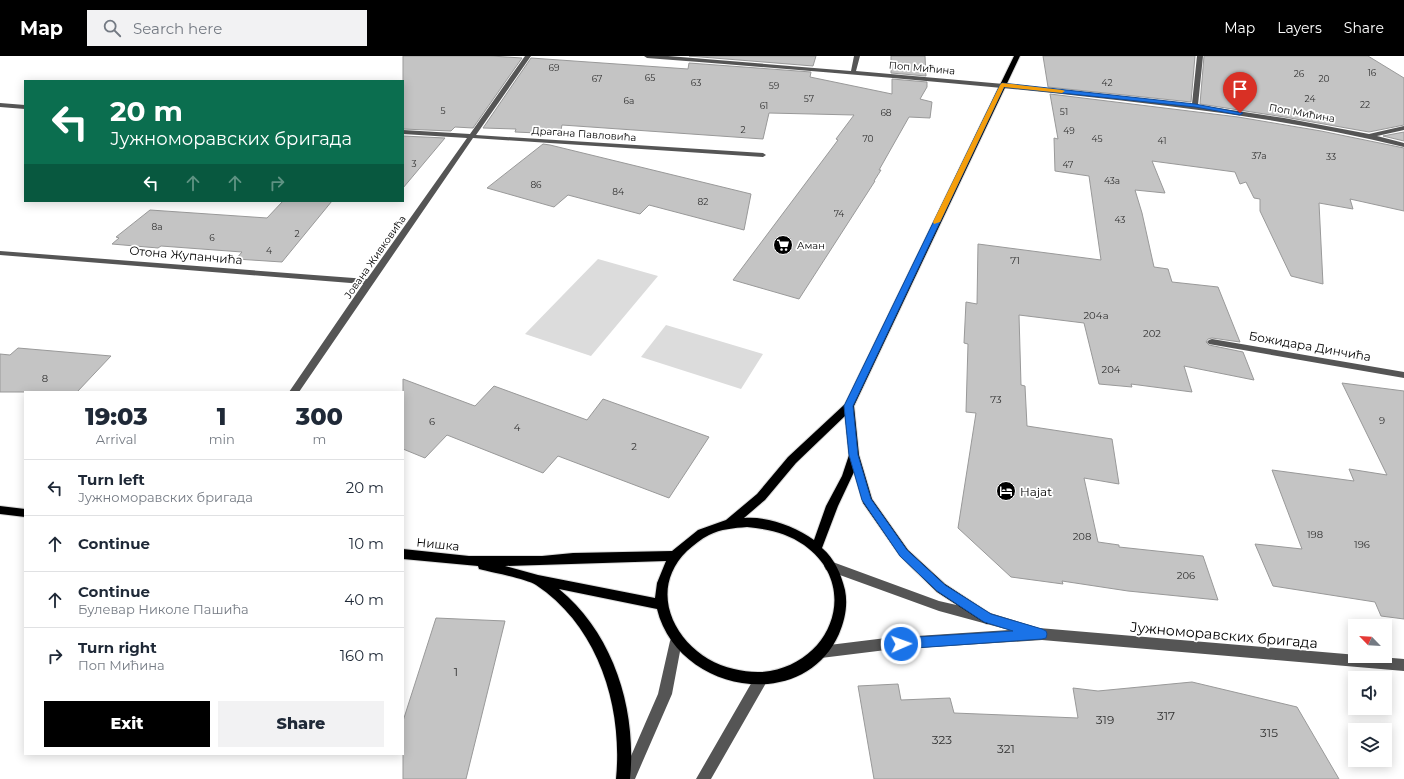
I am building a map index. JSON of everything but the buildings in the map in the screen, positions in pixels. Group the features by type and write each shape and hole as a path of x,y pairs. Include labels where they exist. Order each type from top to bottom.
{"main road":[{"path":"729,524 762,497 792,460 849,406 1017,56"},
{"path":"849,406 854,455 867,500 904,553 941,588 988,618"},
{"path":"816,548 854,455"},
{"path":"0,510 24,513"},
{"path":"752,522 775,526 797,535 816,548 830,566 839,587 841,610 835,633 821,652 804,666 784,675 761,679 741,678 722,673 703,665 688,654 676,641 667,624 662,605 664,582 675,556 686,545 705,531 729,524 752,522"},
{"name":"Нишка","path":"404,554 470,561"},
{"path":"470,561 542,561 573,558 675,556"},
{"path":"470,561 538,580 662,605"},
{"path":"538,580 575,612 594,638 607,663 619,701 625,746 623,779"}],"street":[{"name":"Јована Живковића","path":"295,391 369,282 528,56"},
{"name":"Поп Мићина","path":"646,56 1002,85 1195,105 1371,136 1404,145"},
{"path":"853,73 858,56"},
{"path":"1195,105 1200,56"},
{"path":"0,105 24,106"},
{"path":"1371,136 1404,128"},
{"name":"Драгана Павловића","path":"404,132 763,155"},
{"name":"Отона Жупанчића","path":"0,253 369,282"},
{"name":"Божидара Динчића","path":"1212,342 1404,374"},
{"name":"Јужноморавских бригада","path":"830,566 939,606 988,618 1042,634"},
{"name":"Јужноморавских бригада","path":"821,652 886,644 1042,634 1404,665"},
{"path":"628,779 665,694 676,641"},
{"path":"703,779 761,679"}],"shaded area":[{"path":"598,259 658,276 591,356 525,334"},
{"path":"666,325 763,354 741,389 641,357"}],"slow traffic":[{"path":"937,222 1002,85 1062,91"}],"place":[{"name":"Аман","path":"783,245"},
{"name":"Hajat","path":"1006,491"}],"route":[{"path":"901,644 1042,634 988,618 941,588 904,553 882,524 867,500 854,455 849,406 1002,85 1195,105 1240,113"}]}
